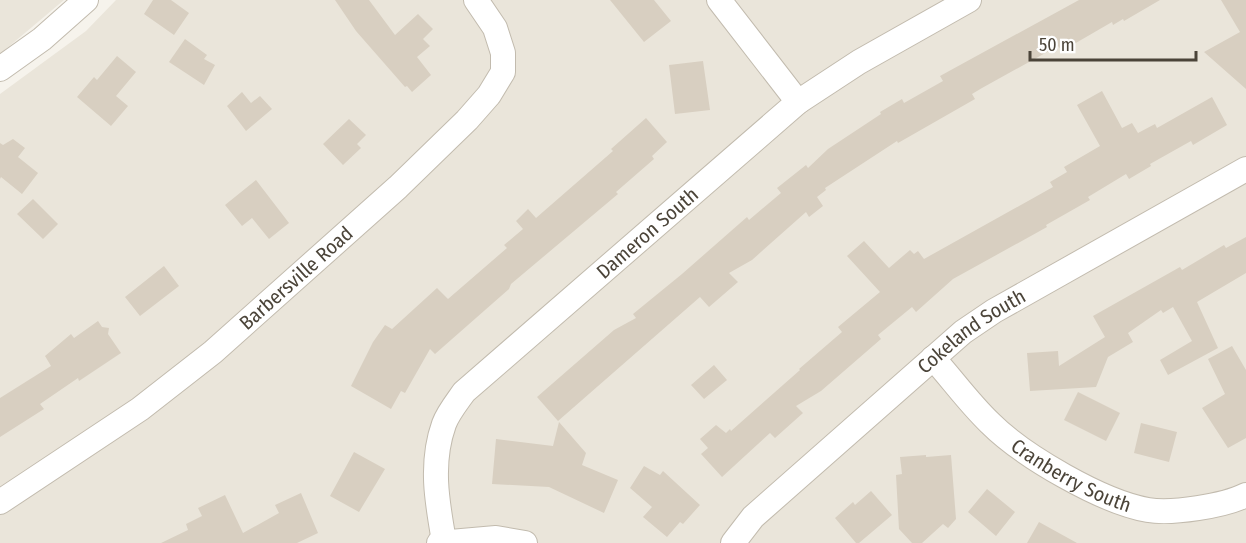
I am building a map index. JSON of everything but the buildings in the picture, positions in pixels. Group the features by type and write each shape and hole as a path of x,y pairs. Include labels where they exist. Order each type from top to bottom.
{"street":[{"path":"0,69 42,39 86,0"},
{"name":"Barbersville Road","path":"0,502 140,409 213,352 398,186 467,120 489,95 503,72 503,53 495,28 476,0"},
{"path":"719,0 798,102"},
{"name":"Dameron South","path":"441,542 435,489 436,457 444,422 464,392 798,102 859,62 969,0"},
{"name":"Cokeland South","path":"733,543 753,517 963,332 994,311 1246,169"},
{"name":"Cranberry South","path":"933,358 990,424 1032,457 1103,496 1149,510 1195,509 1246,495"},
{"path":"441,542 496,538 525,543"}],"shaded area":[{"path":"0,0 64,0 0,54"},
{"path":"116,0 1246,0 1246,543 0,543 0,94 86,31"}]}
